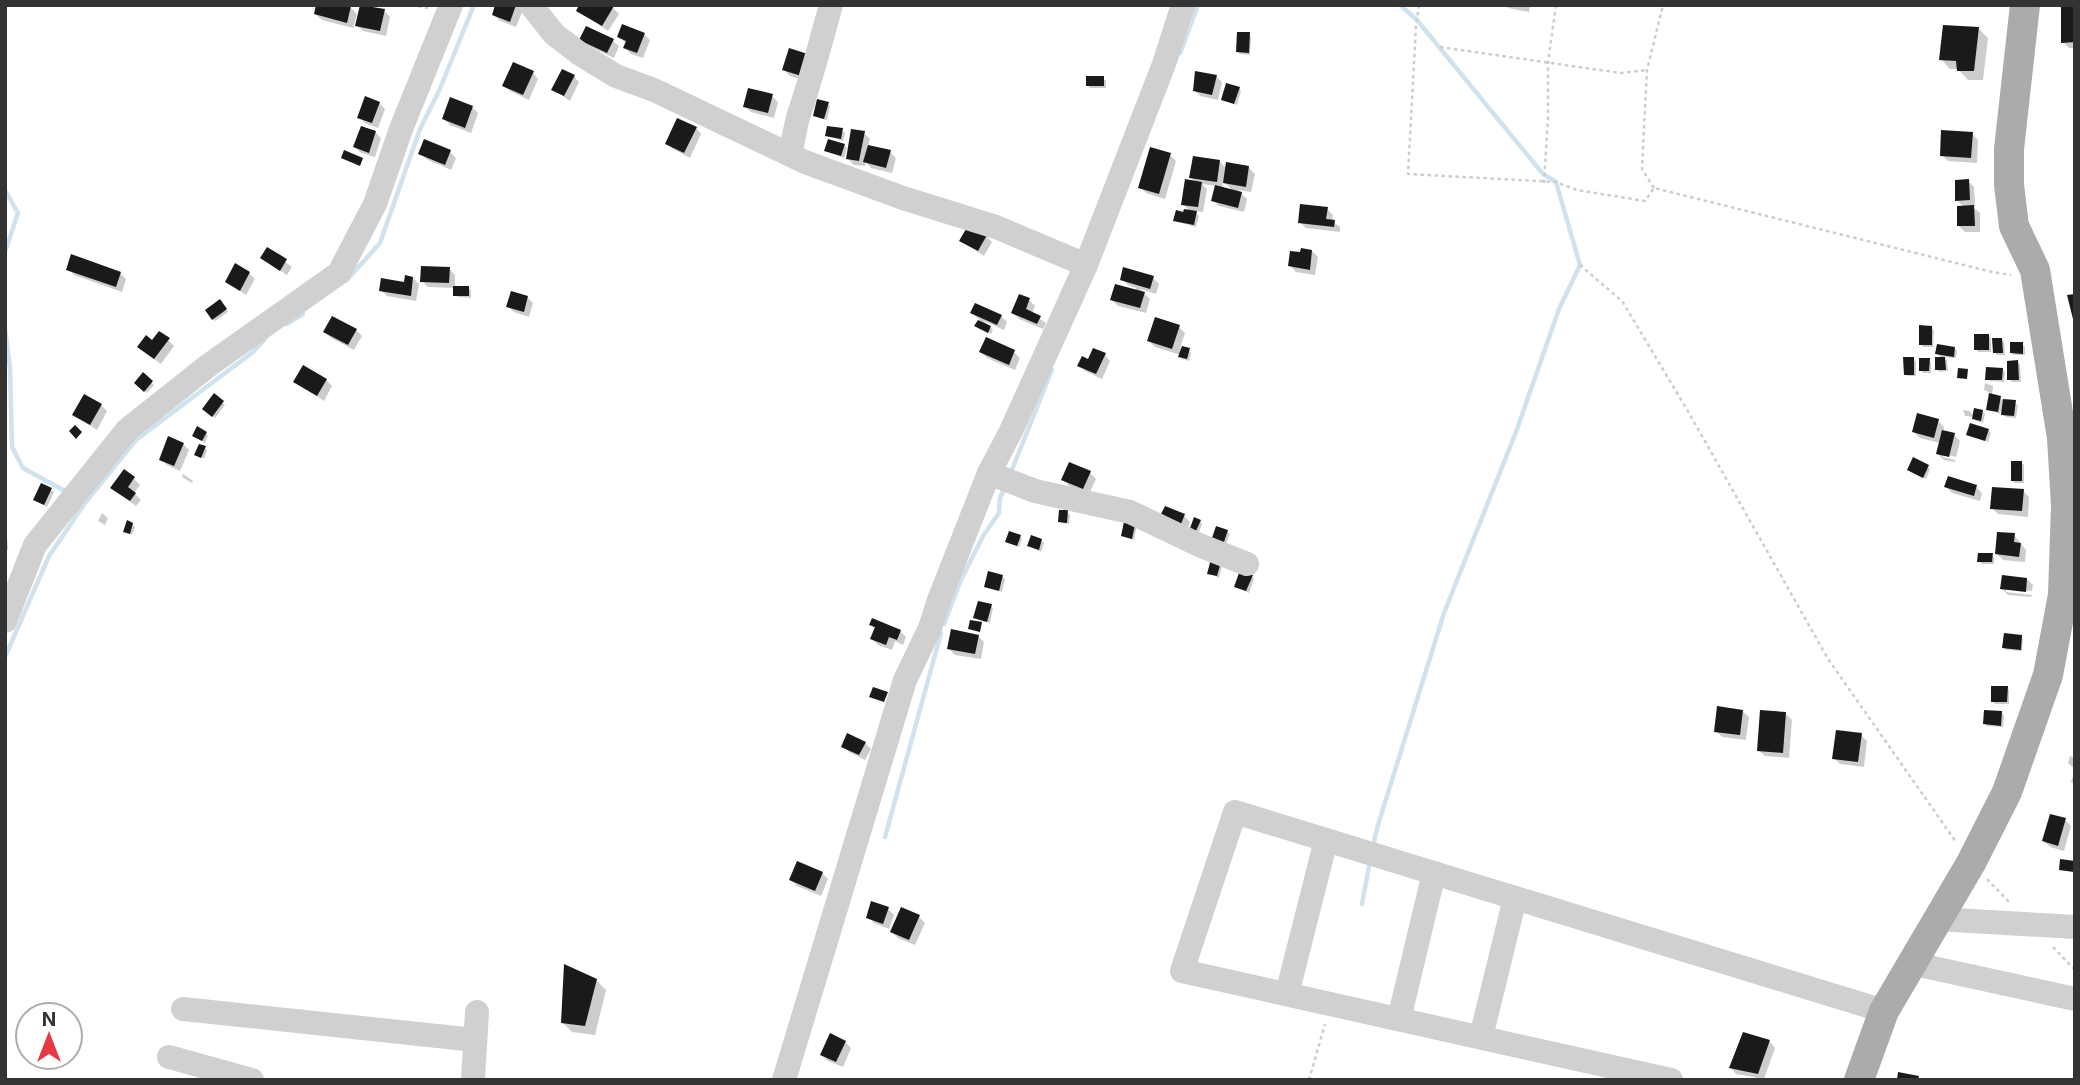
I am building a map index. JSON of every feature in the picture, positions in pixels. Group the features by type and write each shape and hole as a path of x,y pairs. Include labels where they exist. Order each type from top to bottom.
{"main road":[{"path":"1859,1080 1884,1012 1910,963 1971,863 2007,792 2051,662 2063,595 2068,438 2035,270 2014,226 2009,186 2009,149 2025,5"}],"street":[{"path":"5,621 35,545 127,430 209,365 339,273 375,204 401,129 452,5"},
{"path":"531,5 554,34 608,72 862,184 996,227 1086,265"},
{"path":"790,154 831,5"},
{"path":"784,1080 905,680 930,628 989,473 1011,431 1086,265 1164,64 1183,5"},
{"path":"989,473 1035,491 1130,512 1199,545 1247,564"},
{"path":"1671,1080 1182,971 1236,812 1884,1012"},
{"path":"1287,994 1326,840"},
{"path":"1399,1019 1434,873"},
{"path":"1481,1037 1515,898"},
{"path":"1937,919 2075,927"},
{"path":"1910,963 2075,999"},
{"path":"183,1009 475,1040"},
{"path":"473,1080 477,1013"},
{"path":"169,1057 252,1080"}],"path":[{"path":"1419,5 1408,174 1556,182 1577,190 1645,201 1654,188"},
{"path":"1544,183 1548,62 1556,5"},
{"path":"1663,5 1647,70 1642,169 1654,188 1992,272 2015,275 2035,270"},
{"path":"1440,47 1621,73 1647,70"},
{"path":"1580,265 1622,301 1689,413 1828,659 1971,863"},
{"path":"1309,1080 1331,1004"}],"building":[{"path":"316,5 351,6 347,23 314,14"},
{"path":"360,5 385,9 380,31 355,26"},
{"path":"495,5 516,5 510,22 492,15"},
{"path":"579,5 614,6 602,26 576,11"},
{"path":"2061,5 2075,5 2075,42 2061,43"},
{"path":"622,24 645,33 637,53 623,48 626,41 617,37"},
{"path":"1943,25 1979,27 1974,71 1957,71 1956,61 1939,60"},
{"path":"586,26 614,39 607,53 579,40"},
{"path":"1237,32 1250,32 1249,53 1236,52"},
{"path":"789,48 814,56 808,78 782,70"},
{"path":"513,62 534,71 523,95 502,86"},
{"path":"562,69 575,75 564,96 551,90"},
{"path":"1195,71 1217,75 1212,95 1193,91"},
{"path":"1086,76 1104,76 1104,86 1086,86"},
{"path":"1226,83 1240,87 1234,104 1221,100"},
{"path":"748,88 773,94 768,113 743,107"},
{"path":"365,96 380,102 372,123 357,118"},
{"path":"450,97 473,106 465,128 442,119"},
{"path":"817,99 829,102 824,119 813,116"},
{"path":"677,118 697,127 684,153 665,144"},
{"path":"361,126 376,131 369,153 353,147"},
{"path":"827,126 843,128 841,139 825,136"},
{"path":"851,129 865,131 859,161 846,159"},
{"path":"1941,130 1973,132 1971,158 1940,156"},
{"path":"424,139 451,150 445,165 418,154"},
{"path":"828,139 845,144 841,156 824,151"},
{"path":"868,145 891,150 886,168 863,162"},
{"path":"1150,147 1171,153 1159,194 1138,188"},
{"path":"344,150 363,158 360,166 341,158"},
{"path":"1193,156 1220,160 1217,182 1189,178"},
{"path":"1226,162 1249,166 1246,187 1223,183"},
{"path":"1185,179 1202,182 1198,207 1181,205"},
{"path":"1969,179 1970,200 1955,201 1955,180"},
{"path":"1215,185 1242,192 1238,208 1211,201"},
{"path":"1300,204 1328,207 1326,219 1335,220 1334,227 1298,223"},
{"path":"1974,205 1975,226 1957,226 1957,206"},
{"path":"1184,209 1197,211 1194,225 1173,221 1176,210 1183,212"},
{"path":"969,224 987,235 978,251 959,241"},
{"path":"267,247 287,259 280,271 260,258"},
{"path":"1301,248 1312,250 1310,270 1288,266 1290,251 1300,252"},
{"path":"71,254 121,272 116,287 66,270"},
{"path":"235,263 250,272 240,291 225,282"},
{"path":"421,266 450,267 449,283 420,282"},
{"path":"1123,267 1154,276 1150,289 1120,280"},
{"path":"405,275 413,277 411,296 379,291 381,278 404,282"},
{"path":"1115,284 1145,292 1140,308 1110,300"},
{"path":"453,286 469,286 469,296 453,296"},
{"path":"511,291 528,296 524,312 506,307"},
{"path":"1019,294 1030,298 1026,309 1041,316 1037,324 1011,313"},
{"path":"2075,294 2075,323 2074,323 2067,295"},
{"path":"220,299 227,309 212,320 205,310"},
{"path":"975,303 1002,315 997,325 970,313"},
{"path":"332,316 357,329 348,345 323,332"},
{"path":"1155,317 1180,325 1172,349 1147,341"},
{"path":"978,320 991,326 988,333 974,326"},
{"path":"1919,325 1932,326 1932,345 1919,345"},
{"path":"159,331 170,338 154,359 137,347 146,335 152,340"},
{"path":"1974,334 1989,334 1989,350 1974,350"},
{"path":"986,337 1015,350 1009,365 979,352"},
{"path":"1992,338 2002,338 2003,353 1993,353"},
{"path":"2010,342 2023,342 2023,354 2010,353"},
{"path":"1937,344 1955,347 1954,357 1935,354"},
{"path":"1182,346 1190,348 1187,359 1178,357"},
{"path":"1093,348 1106,353 1096,374 1077,366 1082,356 1088,359"},
{"path":"1903,357 1914,357 1914,375 1904,375"},
{"path":"1935,357 1945,357 1946,370 1935,370"},
{"path":"1919,358 1930,358 1929,371 1919,371"},
{"path":"2018,360 2019,380 2007,380 2007,361"},
{"path":"303,365 327,379 317,396 293,382"},
{"path":"1986,367 2003,368 2002,380 1985,380"},
{"path":"1958,368 1968,369 1967,379 1957,378"},
{"path":"143,372 153,381 144,392 134,383"},
{"path":"214,393 224,401 212,417 202,409"},
{"path":"1989,393 2001,396 1998,412 1986,410"},
{"path":"84,394 102,404 90,425 72,415"},
{"path":"2003,399 2016,400 2014,416 2001,415"},
{"path":"1974,408 1983,410 1981,421 1972,419"},
{"path":"1917,413 1939,419 1934,438 1912,432"},
{"path":"1970,423 1989,429 1985,441 1966,435"},
{"path":"75,425 82,432 76,439 69,431"},
{"path":"197,426 207,432 202,441 192,436"},
{"path":"1942,430 1955,433 1949,457 1936,454"},
{"path":"168,436 184,443 174,466 159,460"},
{"path":"199,444 206,446 201,458 194,455"},
{"path":"1913,457 1929,465 1923,478 1907,470"},
{"path":"2011,461 2022,461 2022,481 2011,481"},
{"path":"1069,462 1091,471 1083,489 1061,480"},
{"path":"124,469 135,477 128,487 136,493 130,501 110,488"},
{"path":"1948,476 1977,485 1974,496 1944,487"},
{"path":"41,483 52,488 44,505 33,500"},
{"path":"1992,487 2024,489 2022,511 1990,509"},
{"path":"1165,506 1185,514 1179,529 1158,520"},
{"path":"1059,510 1068,510 1067,523 1058,522"},
{"path":"1125,517 1136,520 1132,539 1121,536"},
{"path":"1194,517 1201,520 1195,533 1189,531"},
{"path":"127,520 133,523 130,534 123,532"},
{"path":"1216,526 1228,530 1223,545 1211,541"},
{"path":"1009,531 1021,535 1017,546 1005,542"},
{"path":"1997,532 2015,533 2014,542 2021,543 2019,557 1995,554"},
{"path":"1031,535 1042,539 1039,550 1027,546"},
{"path":"1978,553 1993,553 1992,562 1977,562"},
{"path":"1211,559 1221,562 1217,576 1207,574"},
{"path":"1240,570 1253,575 1246,591 1234,587"},
{"path":"988,571 1003,575 999,591 984,587"},
{"path":"2002,575 2027,578 2026,592 2000,589"},
{"path":"978,601 992,604 987,622 973,618"},
{"path":"872,618 901,630 897,640 889,637 886,645 870,639 875,627 869,625"},
{"path":"970,620 982,622 980,632 968,629"},
{"path":"951,629 979,635 975,654 947,649"},
{"path":"2004,633 2022,635 2021,650 2002,648"},
{"path":"1991,686 2008,686 2007,702 1991,702"},
{"path":"873,687 888,692 884,702 869,697"},
{"path":"1717,706 1743,710 1740,735 1714,732"},
{"path":"1760,710 1786,712 1783,753 1757,751"},
{"path":"1984,710 2002,711 2001,726 1983,724"},
{"path":"1836,730 1862,733 1858,762 1832,759"},
{"path":"847,733 866,742 859,755 841,747"},
{"path":"2050,814 2066,818 2058,846 2042,841"},
{"path":"2060,859 2075,861 2074,872 2059,870"},
{"path":"797,861 823,872 815,891 789,880"},
{"path":"871,901 889,907 883,924 866,918"},
{"path":"901,907 920,915 909,940 890,932"},
{"path":"564,964 597,979 585,1026 561,1023"},
{"path":"1743,1032 1770,1040 1758,1074 1729,1068"},
{"path":"830,1033 846,1041 836,1062 820,1055"},
{"path":"1898,1072 1919,1076 1918,1080 1897,1080"}],"waterway":[{"path":"346,281 380,243 420,129 439,91 474,5"},
{"path":"1180,53 1198,5"},
{"path":"1373,846 1444,613 1516,432 1559,309 1580,265 1556,182 1543,174 1417,20 1400,5"},
{"path":"5,190 18,213 5,252"},
{"path":"287,324 303,314"},
{"path":"5,329 10,368 12,447 23,468 65,491"},
{"path":"5,657 49,556 85,503 136,440 253,352 265,339"},
{"path":"1011,472 1052,370"},
{"path":"944,624 961,580 983,536 999,513 1000,498 1005,487"},
{"path":"885,837 941,633"},
{"path":"1362,904 1370,861"}]}
